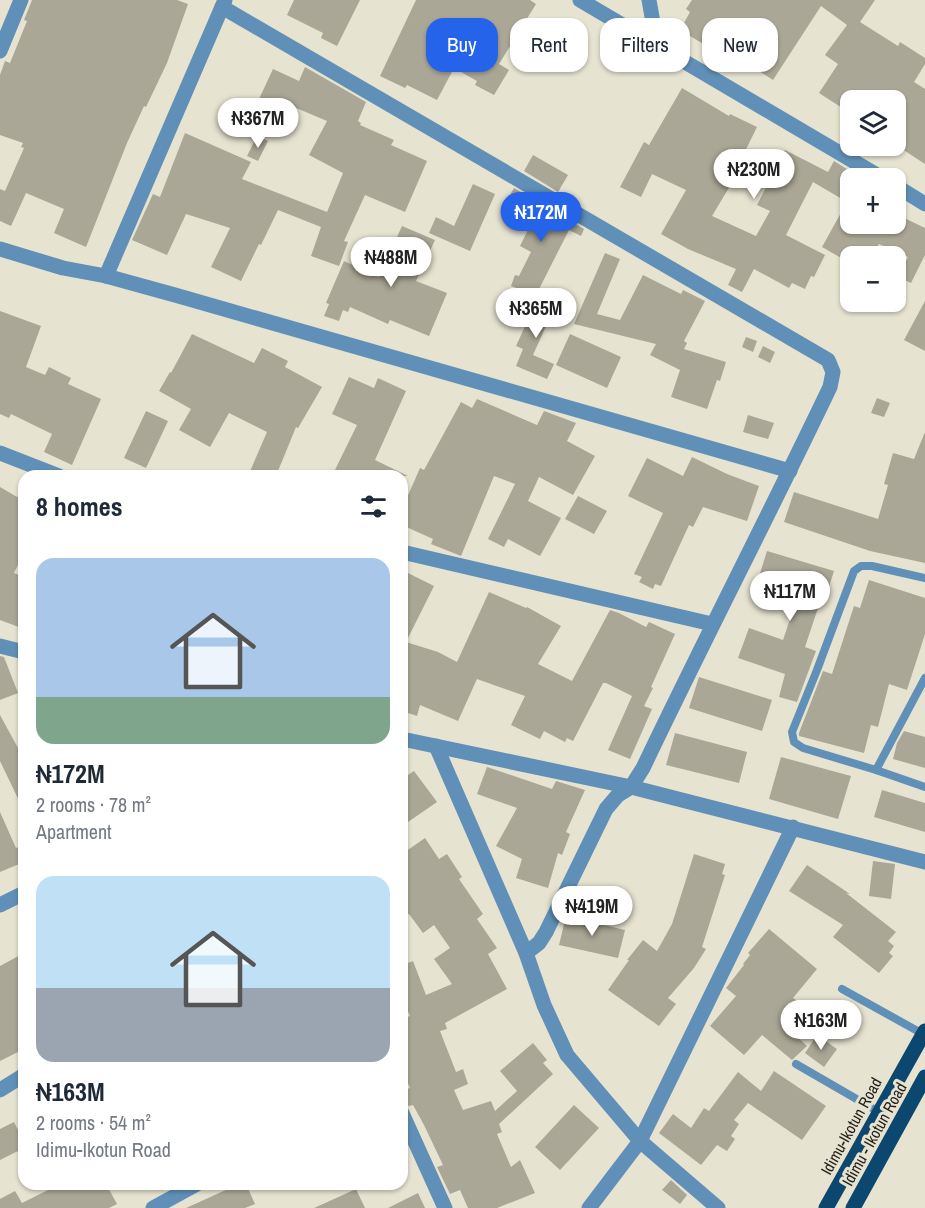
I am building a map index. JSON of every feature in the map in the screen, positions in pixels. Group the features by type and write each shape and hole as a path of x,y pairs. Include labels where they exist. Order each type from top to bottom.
{"main road":[{"name":"Idimu-Ikotun Road","path":"826,1208 924,1033"},
{"name":"Idimu - Ikotun Road","path":"853,1208 925,1077"}],"street":[{"path":"0,51 21,0"},
{"path":"580,0 611,18"},
{"path":"649,0 652,18"},
{"path":"106,276 224,3 828,360 833,372 830,387 643,768 631,787 618,795 606,809 546,932 539,943 526,953"},
{"path":"690,65 865,168"},
{"path":"906,192 925,204"},
{"path":"0,249 63,268 106,276 790,471"},
{"path":"0,453 44,470"},
{"path":"408,553 712,624"},
{"path":"0,646 18,650"},
{"path":"408,740 631,787 925,862"},
{"path":"436,746 526,953 544,1005 567,1055 640,1141 718,1208"},
{"path":"589,1208 640,1141 793,827"},
{"path":"0,905 18,896"},
{"path":"0,1090 18,1079"},
{"path":"408,1126 445,1208"},
{"path":"153,1208 186,1190"}],"lane":[{"path":"925,578 872,566 861,566 854,571 818,670 792,732 794,741 803,748 925,787"},
{"path":"876,770 925,678"},
{"path":"842,989 924,1033"},
{"path":"796,1064 879,1112"}],"building":[{"path":"32,0 177,0 188,4 167,63 127,143 86,247 54,233 64,209 26,193 11,226 0,221 0,189 5,191 24,148 21,147 23,143 0,135 0,75 5,61 10,63 27,21 24,20"},
{"path":"294,0 360,0 337,46 321,38 323,33 287,15"},
{"path":"416,0 530,0 536,4 527,18 510,18 510,46 499,64 509,70 494,95 475,85 477,81 461,72 498,72 498,18 426,18 426,72 452,72 437,100 407,85 405,88 380,76"},
{"path":"692,0 875,0 860,22 898,46 900,42 925,58 925,64 914,82 925,89 925,164 906,152 906,90 840,90 840,107 819,93 838,64 825,55 847,25 821,6 773,80 760,72 778,72 778,18 702,18 702,43 690,36 690,18 687,18 690,12 686,9"},
{"path":"305,67 366,102 358,121 360,125 394,140 391,145 427,161 405,212 365,195 344,241 348,242 339,266 311,256 321,227 278,210 241,281 211,267 230,228 186,214 167,255 132,240 153,194 160,197 185,133 251,162 242,179 327,212 343,173 309,155 327,121 282,102 272,123 252,114 273,69 299,81"},
{"path":"682,88 729,116 730,114 757,127 731,180 733,181 712,216 756,236 770,211 757,205 785,150 828,172 834,161 845,168 840,168 840,198 813,182 786,235 825,255 805,289 792,283 789,288 754,269 742,292 728,285 736,269 688,249 661,234 686,190 652,174 641,197 620,187 644,142 649,145"},
{"path":"257,136 268,141 258,161 247,156"},
{"path":"533,155 568,175 558,192 524,171"},
{"path":"473,184 495,194 470,251 429,233 436,217 454,226"},
{"path":"514,188 584,229 581,236 569,230 536,295 511,286 515,275 519,276 531,252 520,246 537,212 510,195"},
{"path":"840,215 840,234 906,234 906,219 925,228 925,255 911,283 906,281 908,257 906,256 906,246 879,244 878,246 840,246 840,257 822,247"},
{"path":"402,226 435,240 416,281 447,293 429,336 390,320 388,324 350,307 348,312 343,310 339,321 324,316 329,304 326,303 344,261 379,277"},
{"path":"605,253 620,259 597,314 620,320 643,275 681,294 683,290 705,301 684,341 687,343 684,349 726,362 707,409 671,397 680,370 650,355 656,344 574,324"},
{"path":"539,296 556,304 533,355 554,364 547,379 516,366 523,349 516,346"},
{"path":"925,301 925,351 904,340"},
{"path":"0,311 41,326 26,367 45,375 49,367 71,378 68,384 101,399 72,465 44,452 52,434 11,414 9,418 0,414"},
{"path":"192,334 254,363 262,348 288,361 285,367 322,387 298,428 296,427 278,470 251,470 267,432 229,413 210,447 179,430 191,409 159,391"},
{"path":"570,334 621,357 607,388 556,365"},
{"path":"746,337 757,341 753,352 742,347"},
{"path":"763,346 775,352 770,363 758,357"},
{"path":"349,377 374,388 378,378 406,391 375,460 396,470 335,470 357,425 332,414"},
{"path":"877,398 890,403 884,417 871,413"},
{"path":"477,399 537,425 544,411 576,423 567,441 595,456 573,495 539,477 528,501 561,518 540,556 508,539 504,547 488,539 515,484 494,476 461,556 431,544 433,539 408,528 408,495 420,468 424,470 461,402 472,408"},
{"path":"146,411 168,421 146,468 124,458"},
{"path":"748,415 774,423 768,439 743,432"},
{"path":"925,432 925,563 870,551 784,522 794,492 878,519 888,485 884,484 893,453 914,459"},
{"path":"692,457 759,486 747,521 703,507 693,527 689,525 661,586 655,584 653,589 639,582 642,577 634,574 663,513 628,496 647,458 683,476"},
{"path":"0,487 18,498 18,565 14,573 18,575 18,627 0,620"},
{"path":"578,496 607,511 594,534 565,519"},
{"path":"767,551 834,571 824,603 820,602 805,647 816,651 797,702 779,697 785,674 738,658 749,628 783,640 798,595 757,583"},
{"path":"408,573 434,586 408,638"},
{"path":"869,580 925,598 925,634 907,690 889,684 878,727 871,725 864,753 799,736 799,733 823,671 832,674 854,606 860,608"},
{"path":"489,592 527,607 561,626 538,664 572,681 610,610 646,627 649,622 675,634 644,706 652,709 630,759 608,750 632,696 606,683 603,683 573,741 567,738 565,742 544,731 540,739 511,725 525,696 477,679 458,721 420,705 417,716 408,713 408,643 438,652 457,662"},
{"path":"0,656 4,657 18,693 0,700"},
{"path":"699,677 772,700 762,731 689,708"},
{"path":"0,715 18,748 18,798 0,761"},
{"path":"904,731 925,737 925,768 893,759 897,743"},
{"path":"675,733 747,752 739,783 666,765"},
{"path":"781,757 851,776 838,819 769,799"},
{"path":"487,767 552,789 556,781 585,790 566,832 570,834 562,855 558,853 548,888 516,878 522,859 496,846 517,808 477,794"},
{"path":"414,771 437,802 408,822 408,775"},
{"path":"882,790 925,803 925,832 874,817"},
{"path":"0,812 16,848 18,847 18,864 0,872"},
{"path":"425,838 439,859 447,854 462,877 459,879 483,914 477,919 497,948 488,954 507,989 445,1023 447,1029 440,1031 456,1072 463,1069 468,1084 454,1090 463,1110 491,1101 495,1111 517,1091 500,1071 533,1043 547,1060 543,1063 553,1074 499,1124 502,1132 497,1134 511,1167 520,1160 535,1193 497,1208 468,1208 460,1190 450,1194 437,1167 443,1165 413,1105 408,1105 408,1089 410,1088 408,1083 408,1017 410,1016 408,1012 408,963 413,961 426,995 452,984 434,959 450,948 434,925 423,933 408,914 408,850"},
{"path":"694,854 725,864 722,874 725,875 702,947 706,949 694,968 668,998 676,1004 659,1026 608,990 643,940 657,951 672,924"},
{"path":"873,861 895,864 891,899 869,896"},
{"path":"807,865 850,894 846,893 896,932 888,941 894,946 889,953 893,956 879,973 833,937 843,925 789,891"},
{"path":"566,916 625,930 618,958 559,945"},
{"path":"769,929 817,969 793,998 802,1004 787,1027 807,1046 792,1060 762,1035 744,1055 710,1026 736,996 726,988 744,965 750,955 748,953"},
{"path":"18,956 18,1052 0,1061 0,966"},
{"path":"821,1005 835,1013 825,1027 812,1018"},
{"path":"817,1035 837,1049 824,1067 805,1053"},
{"path":"774,1071 826,1106 802,1140 748,1103 734,1120 739,1124 731,1136 735,1139 727,1151 717,1145 701,1165 659,1133 673,1114 691,1128 704,1108 709,1111 738,1072 761,1091"},
{"path":"574,1105 599,1128 560,1170 535,1147"},
{"path":"14,1122 18,1130 18,1151 0,1160 0,1129"},
{"path":"671,1180 687,1195 680,1204 662,1190"},
{"path":"48,1190 109,1190 117,1204 109,1208 0,1208 0,1199 15,1191 22,1203"},
{"path":"226,1190 249,1190 255,1204 245,1208 186,1208"},
{"path":"356,1190 365,1208 314,1208"},
{"path":"418,1193 425,1208 388,1208"}]}
